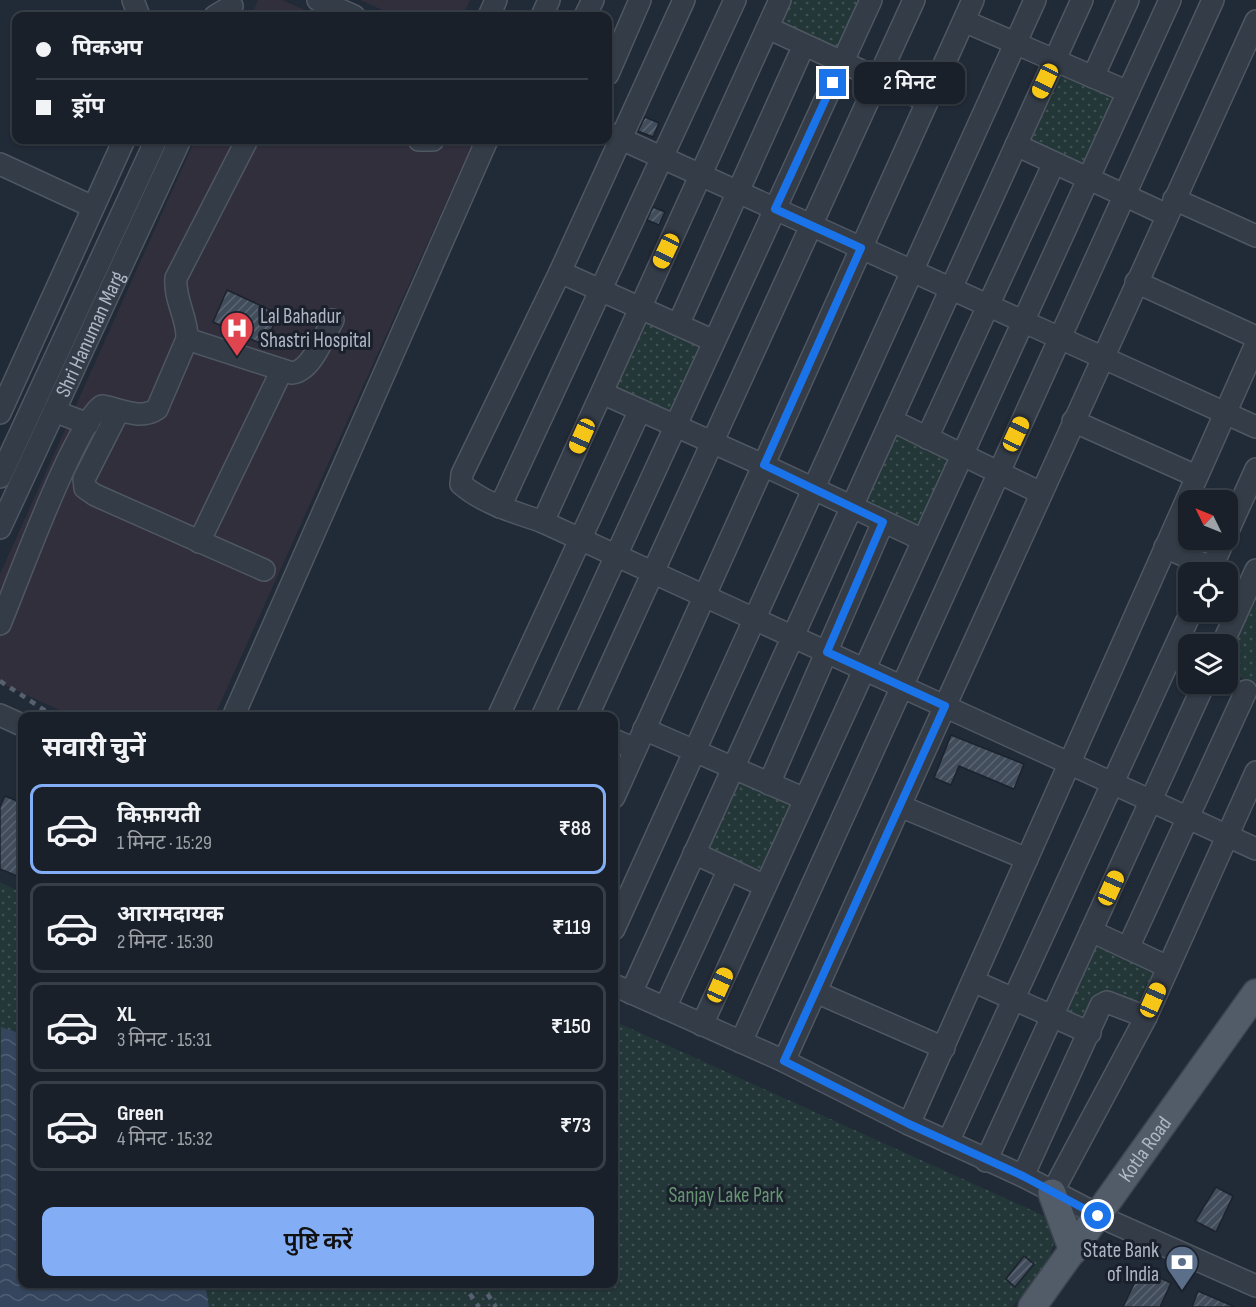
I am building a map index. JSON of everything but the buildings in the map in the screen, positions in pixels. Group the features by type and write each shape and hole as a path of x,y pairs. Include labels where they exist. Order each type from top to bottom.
{"main road":[{"name":"Kotla Road","path":"1052,1307 1106,1220 1256,993"},
{"name":"Kotla Road","path":"1032,1307 1073,1251 1106,1220 1256,1019"},
{"path":"1052,1193 1073,1251"}],"street":[{"path":"318,0 345,12"},
{"path":"612,65 640,0"},
{"path":"684,0 614,136 1256,427"},
{"path":"500,507 735,0"},
{"path":"543,522 780,0"},
{"path":"551,712 616,555 871,0"},
{"path":"589,712 914,0"},
{"path":"618,788 973,0"},
{"path":"618,920 1035,0"},
{"path":"1082,0 694,853 622,989 784,1061 909,1124 1023,1176 1106,1220 1256,1286"},
{"path":"1093,77 1128,0"},
{"path":"702,1024 1170,0"},
{"path":"741,1042 1213,0"},
{"path":"964,21 1128,92"},
{"path":"784,1061 1256,21"},
{"path":"768,28 927,101"},
{"path":"678,325 804,45"},
{"path":"0,413 122,144"},
{"name":"Shri Hanuman Marg","path":"0,477 154,144"},
{"name":"Shri Hanuman Marg","path":"0,528 178,144"},
{"path":"0,624 61,476 93,414 102,406 117,412 157,410 187,339 188,331 175,293 176,278 245,144"},
{"path":"235,712 485,144"},
{"path":"611,144 560,272 462,474 461,484 471,493 500,507 543,522 581,539 1256,849"},
{"path":"1016,145 1125,195 1171,207 1256,236"},
{"path":"927,438 1054,163"},
{"path":"0,164 93,207"},
{"path":"560,272 714,341"},
{"path":"1136,282 1256,337"},
{"path":"187,339 282,370 300,372 306,366 333,320"},
{"path":"909,1124 1256,344"},
{"path":"199,542 282,370"},
{"path":"602,393 764,465 923,540"},
{"path":"500,712 640,410"},
{"path":"54,411 88,424"},
{"path":"117,412 84,479 85,488 95,495 264,570"},
{"path":"891,420 1041,493"},
{"path":"1073,421 1196,476"},
{"path":"1238,509 1256,469"},
{"path":"769,784 883,522"},
{"path":"1165,547 1196,562"},
{"path":"1228,634 1254,581 1238,577"},
{"path":"948,1142 1186,622"},
{"path":"1128,948 1243,689"},
{"path":"986,1161 1199,694"},
{"path":"0,715 18,723"},
{"path":"644,729 805,800"},
{"path":"618,742 635,749"},
{"path":"1052,1193 1146,1017 1256,772"},
{"path":"900,806 1027,859"},
{"path":"694,853 765,886"},
{"path":"665,1008 729,869"},
{"path":"1091,931 1168,967"},
{"path":"973,981 1090,1033"},
{"path":"816,992 944,1048"},
{"path":"1023,1176 1101,1005 1107,1002 1146,1017"}],"shaded area":[{"path":"258,0 282,0 310,12 253,12"},
{"path":"360,0 470,0 464,12 387,12"},
{"name":"Lal Bahadur Shastri Hospital","path":"193,144 472,144 216,712 64,712 0,683 0,574"}],"green space":[{"path":"786,0 867,0 841,58 773,27"},
{"path":"1054,66 1123,96 1088,173 1020,142"},
{"path":"641,314 709,344 674,421 606,390"},
{"path":"891,426 956,456 920,532 856,503"},
{"path":"1256,592 1256,685 1238,676 1238,634 1233,634"},
{"path":"732,774 801,804 765,881 697,850"},
{"name":"Sanjay Lake Park","path":"0,882 18,891 18,1288 618,1288 618,1023 1060,1223 1046,1269 1012,1307 0,1307"},
{"path":"1093,937 1158,966 1138,1010 1104,995 1089,1027 1058,1014"}],"water":[{"path":"1,1027 18,1033 18,1288 206,1288 209,1307 0,1307"}],"railway":[{"path":"0,681 47,712"},
{"path":"466,1288 479,1307"},
{"path":"484,1288 496,1307"}],"place":[{"name":"Lal Bahadur Shastri Hospital","path":"237,357"},
{"name":"State Bank of India","path":"1182,1291"}],"route":[{"path":"833,83 775,209 861,248 764,465 883,522 827,652 945,706 784,1061 909,1124 1023,1176 1098,1216"}]}
